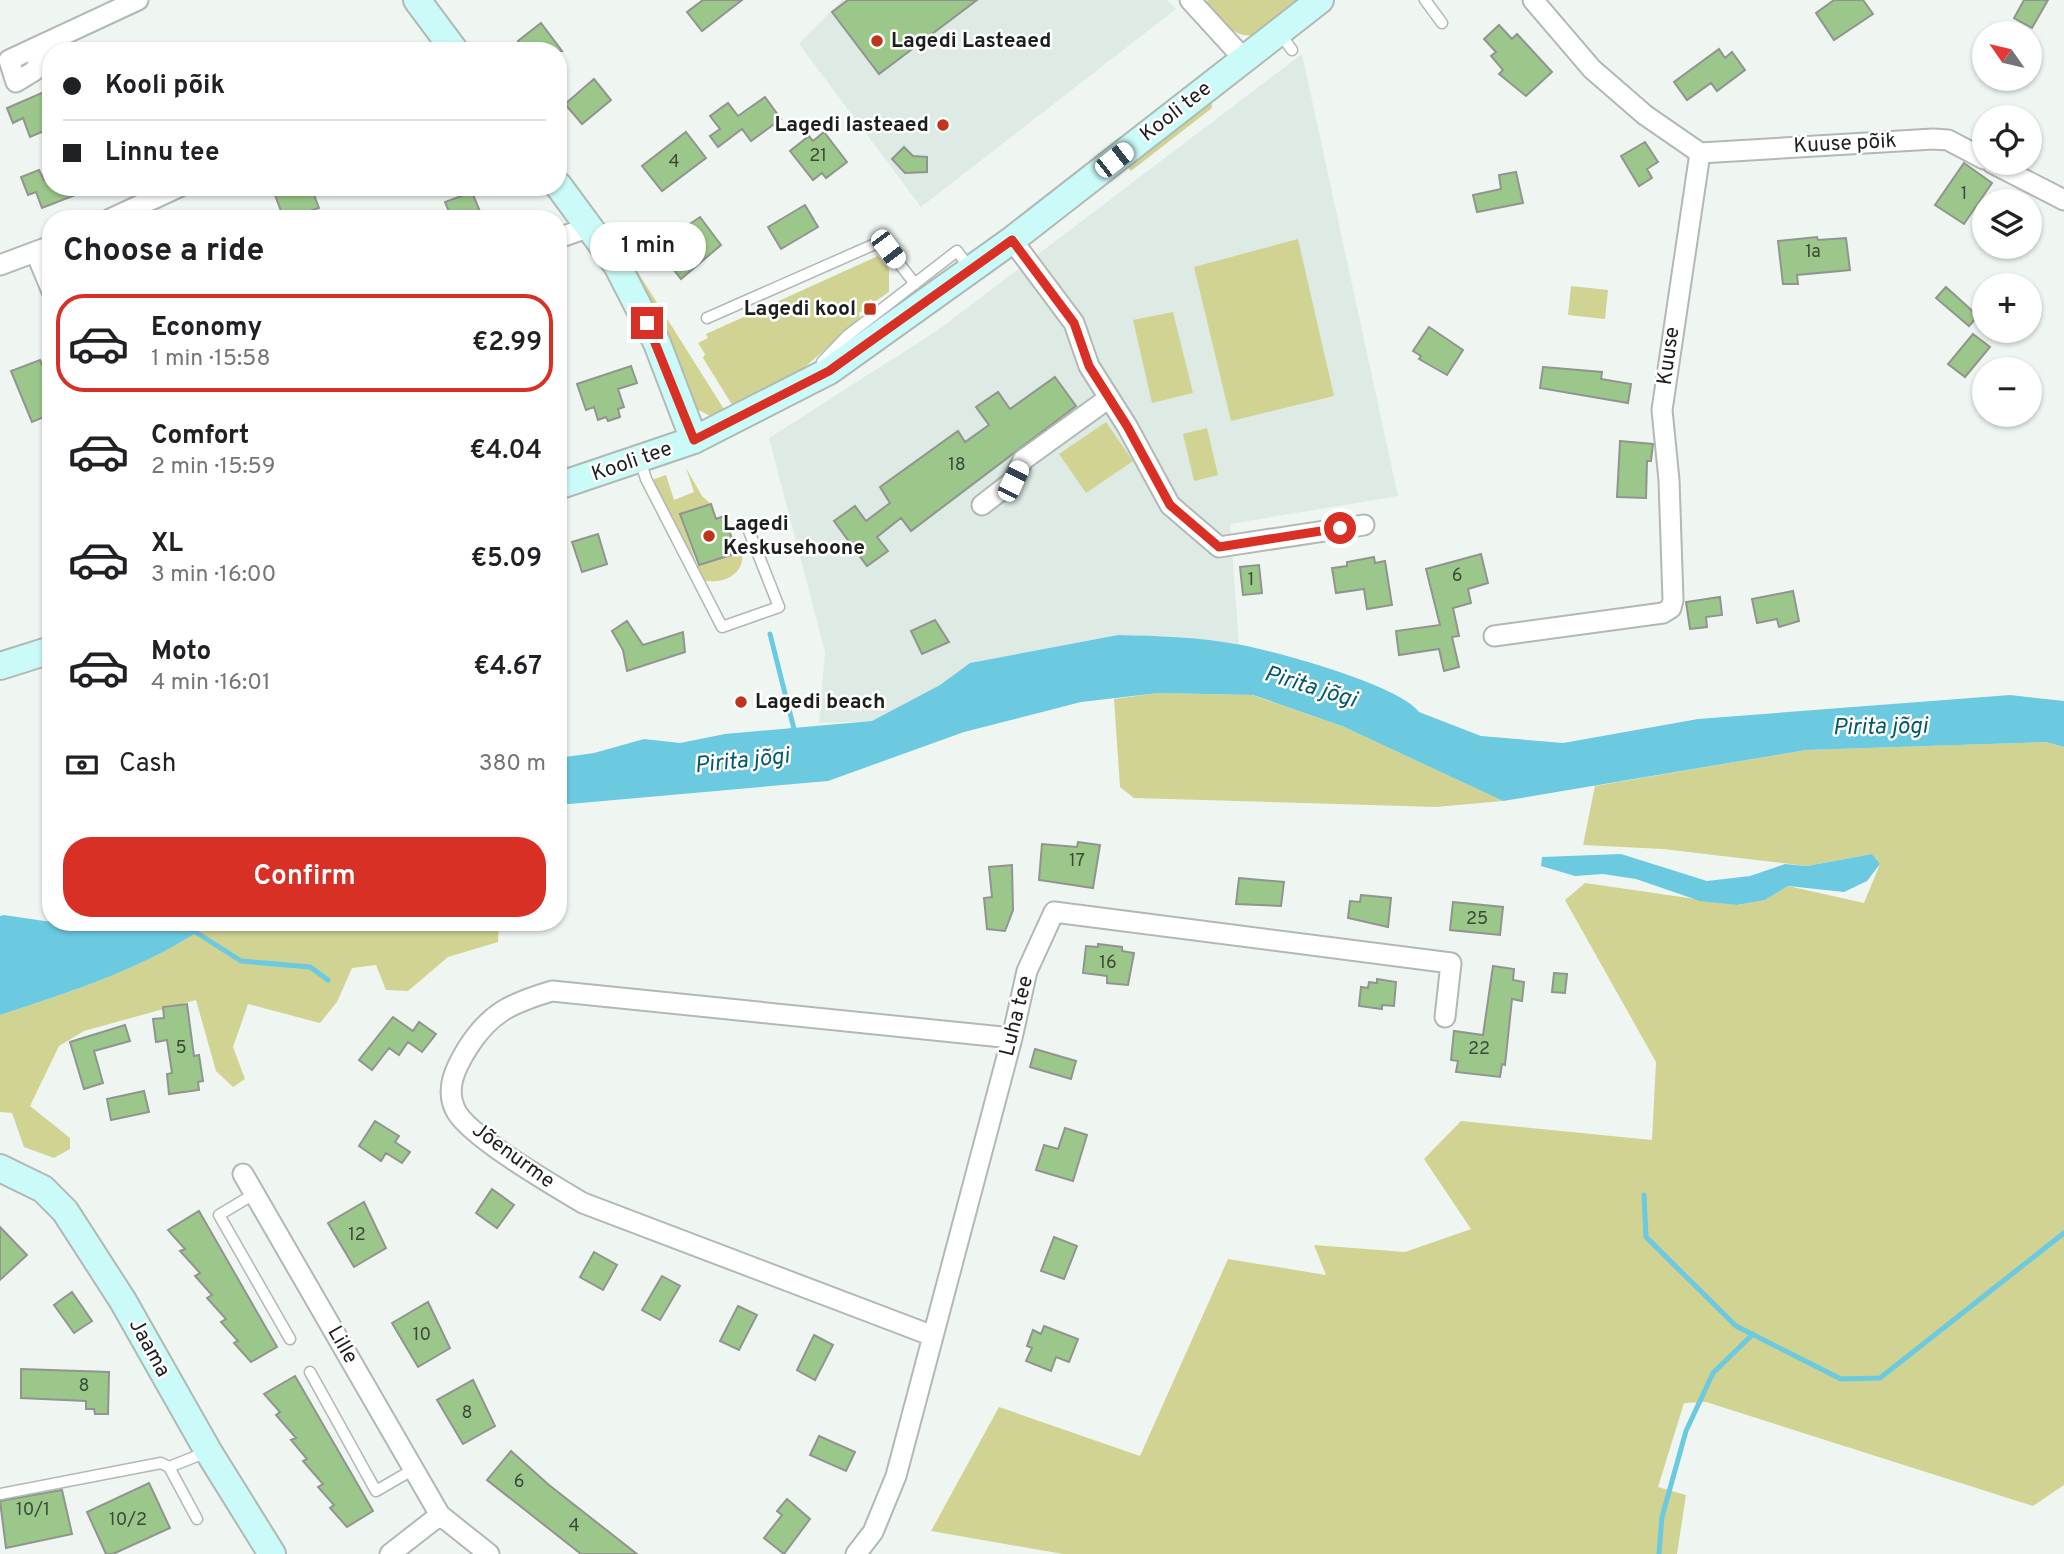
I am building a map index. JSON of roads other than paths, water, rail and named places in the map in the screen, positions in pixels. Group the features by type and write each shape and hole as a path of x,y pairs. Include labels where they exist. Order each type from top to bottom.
{"street":[{"path":"53,40 138,0"},
{"path":"417,0 448,42"},
{"path":"1190,0 1244,59"},
{"name":"Kooli tee","path":"567,483 694,440 795,391 829,371 971,271 1244,59 1285,41 1320,0"},
{"path":"1533,0 1592,69 1645,115 1700,152"},
{"name":"Kuuse põik","path":"1700,152 1933,139 1948,140 1972,153"},
{"name":"Kuuse","path":"1494,636 1663,613 1671,608 1673,600 1669,480 1662,410 1700,152"},
{"path":"2015,175 2064,200"},
{"path":"129,210 160,196"},
{"path":"566,196 617,264 642,312 694,440"},
{"path":"567,235 590,227"},
{"path":"1012,240 1074,323 1089,366 1170,505 1219,547 1364,525"},
{"path":"0,265 42,250"},
{"path":"982,505 1013,481 1023,460 1109,398"},
{"path":"10,659 42,652"},
{"name":"Luha tee","path":"856,1554 873,1532 896,1476 1013,1038 1027,971 1054,912 1451,963 1445,1017"},
{"name":"Jõenurme","path":"933,1336 583,1203 541,1178 470,1126 456,1112 450,1089 458,1063 491,1017 515,1002 552,990 1013,1038"},
{"name":"Jaama","path":"0,1168 43,1189 65,1211 123,1301 208,1451 272,1554"},
{"name":"Lille","path":"243,1174 440,1515 489,1554"},
{"path":"390,1554 440,1515"}],"lane":[{"path":"1425,0 1442,23"},
{"path":"707,318 875,244 888,249 915,284"},
{"path":"795,391 847,337 957,251 971,271"},
{"path":"640,459 646,479 722,627 779,607 749,531"},
{"path":"254,1194 219,1215 290,1339"},
{"path":"310,1372 376,1490 414,1469"},
{"path":"169,1467 208,1451"},
{"path":"0,1494 161,1463 169,1467 197,1519"}],"water":[{"name":"Pirita jõgi","path":"1118,635 1221,642 1305,661 1362,680 1407,702 1419,712 1481,736 1563,743 1698,719 2010,695 2064,701 2064,747 2046,742 1806,750 1503,801 1342,726 1253,695 1159,693 1081,702 964,732 828,781 567,804 567,757 594,753 644,739 680,743 725,734 872,721 940,685 970,663"},
{"path":"1621,854 1707,881 1750,876 1785,864 1807,866 1872,854 1880,864 1867,881 1844,892 1788,886 1765,900 1737,905 1700,901 1636,879 1603,874 1575,876 1541,866 1542,857"},
{"path":"0,916 42,921 42,931 198,931 136,965 83,987 0,1015"}],"waterway":[{"path":"770,634 795,733"},
{"path":"194,931 241,961 310,967 328,980"},
{"path":"1644,1195 1646,1237 1736,1326 1841,1379 1880,1378 2064,1233"},
{"path":"1659,1554 1662,1517 1686,1431 1713,1373 1753,1334"}],"place":[{"name":"Lagedi Lasteaed","path":"877,41"},
{"name":"Lagedi lasteaed","path":"943,125"},
{"name":"Lagedi kool","path":"870,309"},
{"name":"Lagedi Keskusehoone","path":"709,536"},
{"name":"Lagedi beach","path":"741,702"}]}
